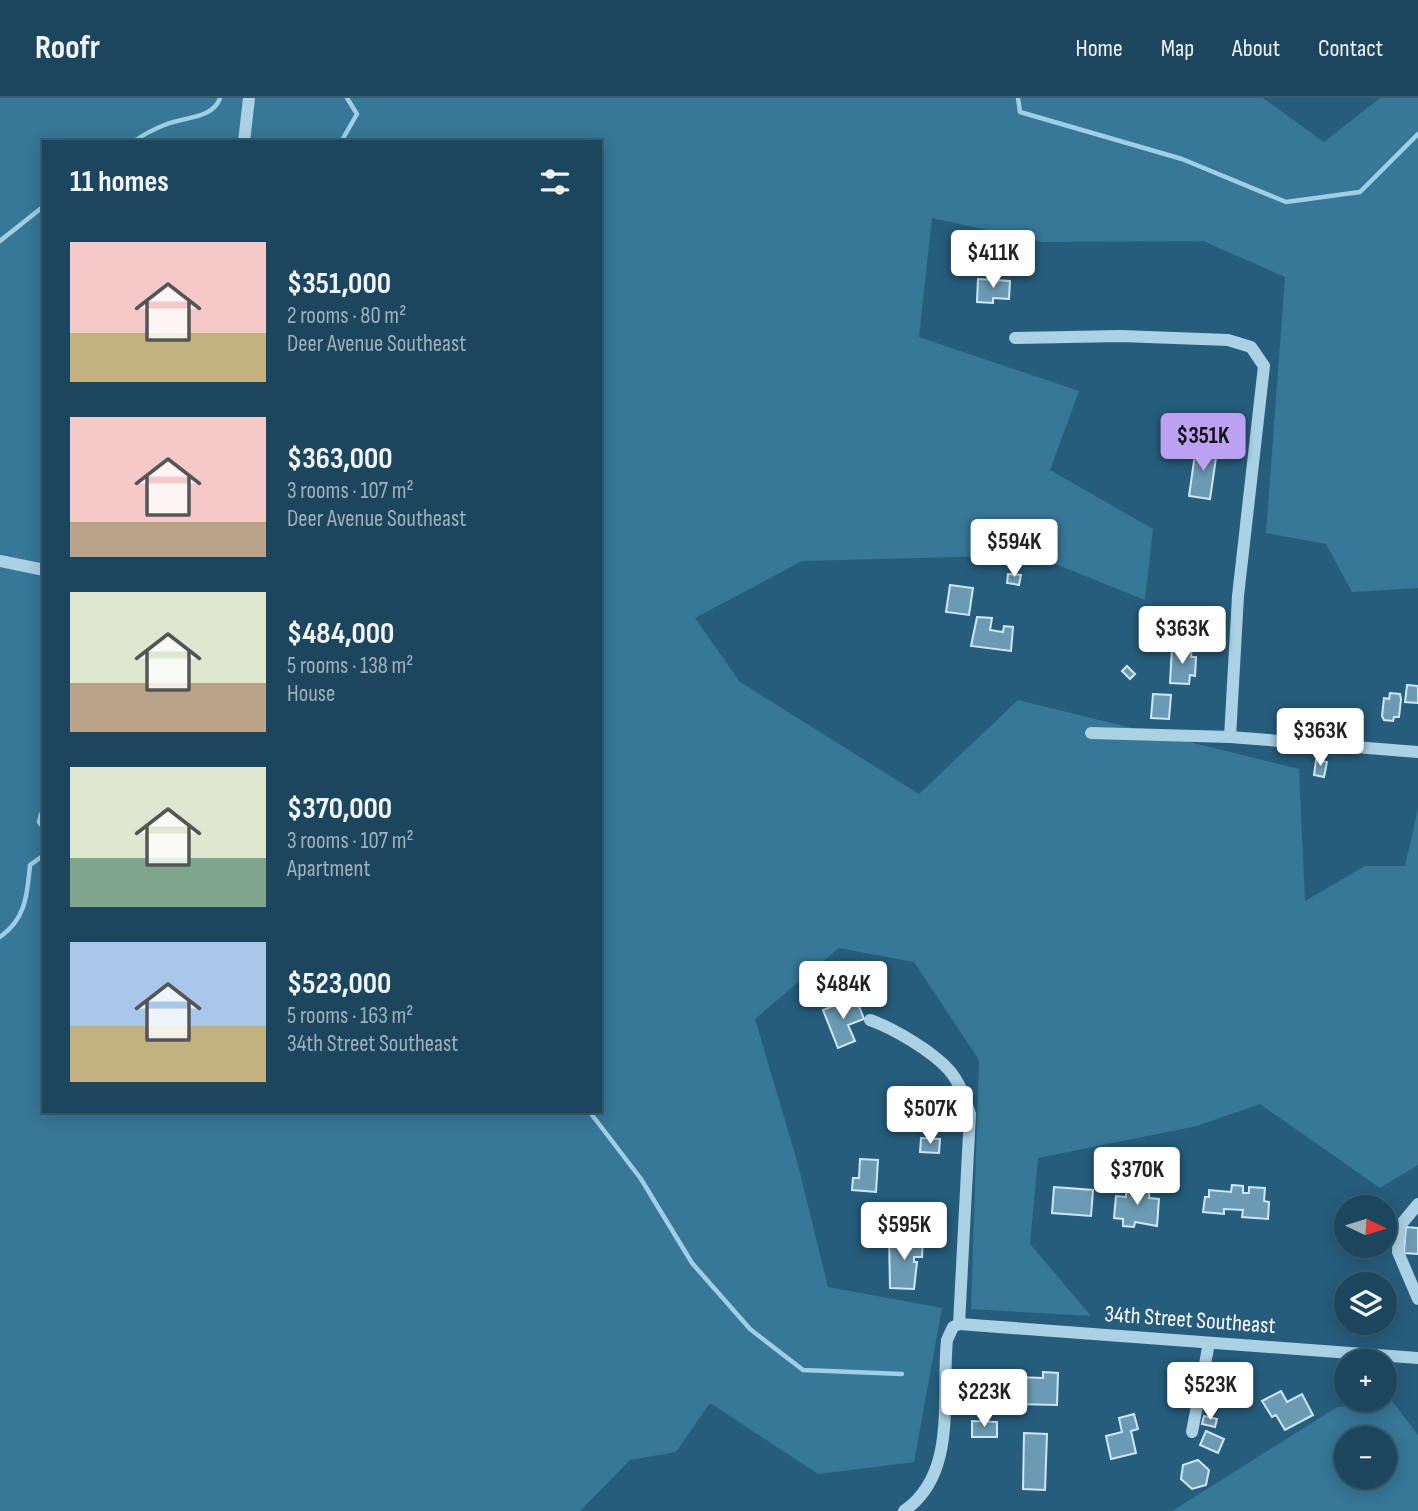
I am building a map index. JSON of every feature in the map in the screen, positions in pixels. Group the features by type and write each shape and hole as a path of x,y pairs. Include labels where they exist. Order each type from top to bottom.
{"street":[{"path":"244,140 248,98"},
{"path":"1015,338 1121,336 1228,340 1251,347 1264,366 1238,596 1229,698 1230,737"},
{"path":"0,561 42,570"},
{"path":"1091,733 1230,737 1418,752"},
{"path":"870,1020 889,1027 948,1069 963,1090 970,1114 959,1324 953,1327 947,1340 943,1437 937,1472 920,1500 904,1511"},
{"path":"1418,1204 1399,1227 1398,1252 1418,1299"},
{"name":"34th Street Southeast","path":"959,1324 1418,1358"},
{"path":"1192,1432 1209,1343"}],"shaded area":[{"path":"0,98 1263,98 1324,142 1380,98 1418,98 1418,588 1352,592 1326,544 1266,533 1285,277 1203,241 1042,242 932,218 919,337 1079,391 1050,470 1153,529 1145,600 1033,555 802,561 695,618 740,682 919,794 1018,700 1299,769 1305,901 1365,866 1405,866 1418,808 1418,1165 1380,1188 1260,1104 1197,1126 1038,1158 1030,1244 1091,1316 971,1309 979,1060 914,962 839,948 755,1019 797,1161 828,1287 942,1308 914,1462 818,1474 710,1403 676,1452 630,1460 580,1511 0,1511"},
{"path":"1397,1408 1418,1435 1418,1511 1172,1511 1334,1409 1334,1412 1397,1412"}],"building":[{"path":"978,279 1010,281 1009,299 993,298 993,303 977,302"},
{"path":"1196,447 1217,451 1210,499 1189,496"},
{"path":"1008,574 1021,575 1019,585 1007,583"},
{"path":"950,585 973,588 969,615 946,612"},
{"path":"977,617 992,618 990,630 1003,632 1004,626 1013,627 1011,651 971,646"},
{"path":"1172,647 1192,648 1191,657 1196,657 1195,676 1190,675 1189,684 1170,683"},
{"path":"1127,666 1135,674 1130,679 1122,671"},
{"path":"1407,685 1418,686 1418,703 1405,702"},
{"path":"1390,693 1400,694 1401,699 1399,717 1394,717 1393,721 1384,720 1382,716 1384,698 1389,699"},
{"path":"1153,694 1171,695 1169,719 1151,718"},
{"path":"1316,760 1327,762 1324,777 1314,775"},
{"path":"845,1001 847,1005 857,1001 864,1019 848,1025 855,1041 838,1048 823,1010"},
{"path":"921,1138 940,1139 939,1153 920,1152"},
{"path":"860,1159 878,1160 876,1192 852,1190 853,1178 859,1178"},
{"path":"1137,1184 1150,1185 1149,1198 1159,1199 1157,1226 1135,1222 1134,1227 1123,1226 1123,1219 1114,1218 1116,1196 1126,1197 1126,1186 1137,1187"},
{"path":"1232,1185 1243,1186 1243,1193 1249,1193 1249,1187 1265,1188 1264,1201 1269,1202 1268,1219 1242,1217 1243,1210 1224,1209 1224,1214 1203,1212 1209,1190 1231,1192"},
{"path":"1054,1187 1093,1190 1091,1216 1052,1213"},
{"path":"870,1206 878,1206 877,1217 869,1216"},
{"path":"1406,1227 1418,1228 1418,1254 1404,1253"},
{"path":"889,1237 923,1239 922,1257 914,1257 914,1262 917,1262 914,1289 890,1288"},
{"path":"1043,1372 1058,1373 1057,1405 1014,1404 1015,1377 1043,1378"},
{"path":"1281,1391 1287,1402 1302,1394 1313,1415 1285,1430 1276,1415 1272,1417 1262,1401"},
{"path":"1134,1414 1138,1429 1131,1431 1136,1453 1111,1459 1106,1436 1122,1432 1119,1418"},
{"path":"1204,1416 1217,1419 1215,1427 1202,1424"},
{"path":"972,1421 997,1422 997,1437 972,1437"},
{"path":"1206,1431 1224,1439 1218,1453 1200,1445"},
{"path":"1024,1433 1047,1434 1045,1490 1023,1489"},
{"path":"1198,1460 1209,1470 1206,1485 1192,1489 1181,1479 1183,1465"}],"waterway":[{"path":"136,140 163,126 205,114 220,98"},
{"path":"342,140 357,114 347,98"},
{"path":"1018,98 1020,112 1182,159 1286,202 1360,192 1418,134"},
{"path":"0,241 42,208"},
{"path":"41,814 39,822 42,826"},
{"path":"0,937 9,930 20,914 24,906 30,865 42,856"},
{"path":"591,1113 641,1179 692,1263 750,1329 803,1370 902,1374"}]}
